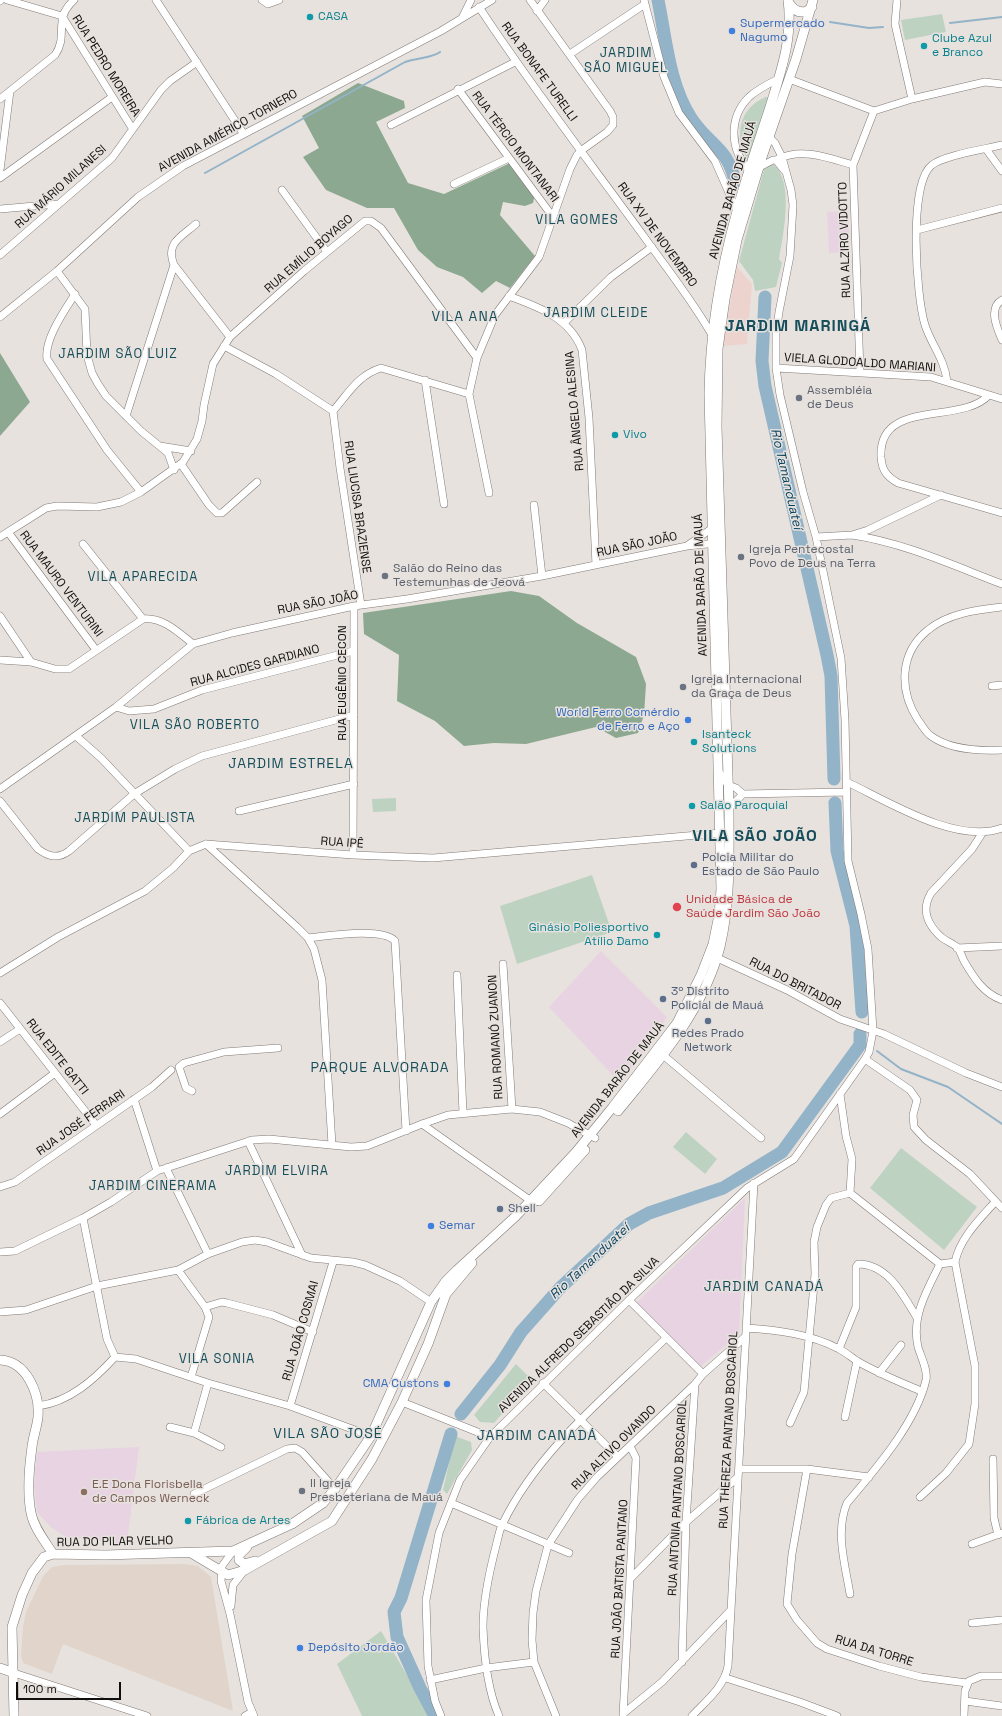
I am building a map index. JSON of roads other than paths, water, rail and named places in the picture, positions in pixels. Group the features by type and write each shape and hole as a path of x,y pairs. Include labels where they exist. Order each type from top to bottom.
{"main road":[{"path":"788,0 791,7 800,12 807,12 812,4 818,0"},
{"name":"AVENIDA BARÃO DE MAUÁ","path":"592,1137 663,1055 693,1011 713,956 727,905 729,808 716,543 711,529 709,394 712,335 723,268 737,211 786,55 790,16 788,0"},
{"name":"AVENIDA BARÃO DE MAUÁ","path":"245,1570 332,1521 372,1459 402,1402 428,1344 440,1307 451,1287 534,1202 571,1167 677,1023 713,956 721,889 716,543 718,349 732,261 759,167 789,79 812,4"},
{"path":"721,833 725,843 727,863 729,866"},
{"name":"AVENIDA BARÃO DE MAUÁ","path":"232,1551 292,1524 315,1509 335,1489 371,1436 431,1302 456,1270 534,1202"},
{"path":"414,1339 422,1339 428,1344"},
{"path":"0,1360 11,1362 22,1368 34,1389 38,1406 38,1416 31,1459 30,1499 34,1522 53,1554"},
{"path":"252,1541 239,1555 239,1560 244,1564 256,1560 260,1561"},
{"name":"RUA DO PILAR VELHO","path":"14,1716 12,1627 19,1602 32,1573 41,1560 53,1554 191,1553 232,1551"},
{"name":"RUA DO PILAR VELHO","path":"191,1553 221,1572"},
{"path":"221,1572 232,1575 245,1570"},
{"path":"0,1668 14,1673"}],"street":[{"path":"7,0 62,16"},
{"path":"0,99 48,62 58,50 61,39 62,16 65,9 74,0"},
{"path":"156,0 243,133"},
{"path":"265,2 279,0"},
{"path":"462,18 471,0"},
{"path":"489,493 469,394 477,358 495,315 539,256 570,169 582,150 611,128 614,121 610,111 530,0"},
{"path":"537,11 545,0"},
{"path":"897,0 895,24 912,99"},
{"name":"AVENIDA AMÉRICO TORNERO","path":"0,317 57,271 122,211 154,185 183,166 243,133 441,31 488,1"},
{"path":"570,54 645,2 664,77 679,113 715,161 737,211"},
{"name":"RUA BONAFE TURELLI","path":"479,7 515,62 582,150"},
{"name":"RUA PEDRO MOREIRA","path":"62,16 132,128"},
{"name":"RUA MÁRIO MILANESI","path":"0,255 112,158 124,143 132,128 166,85 197,62"},
{"path":"391,125 458,89 515,62"},
{"path":"778,79 758,90 748,98 739,110 733,137 735,147 742,162 749,170 759,167 770,160 802,153 853,165"},
{"path":"789,79 874,111 912,99 985,82 1002,84"},
{"name":"RUA TÉRCIO MONTANARI","path":"458,89 553,217"},
{"path":"0,170 10,91"},
{"path":"0,178 112,97"},
{"name":"RUA ALZIRO VIDOTTO","path":"860,372 853,165 874,111"},
{"name":"AVENIDA ALFREDO SEBASTIÃO DA SILVA","path":"441,1716 430,1680 425,1617 428,1584 439,1532 460,1480 490,1437 628,1300 688,1246 734,1200 754,1183 794,1158 869,1052 873,1031 868,949 848,861 844,680 816,537 803,492 780,395 776,368 779,312 790,256 793,205 791,190 775,143 769,137"},
{"path":"947,381 942,361 925,325 920,303 917,230 919,192 924,173 928,168 940,161 1002,145"},
{"path":"986,149 1002,171"},
{"name":"RUA XV DE NOVEMBRO","path":"582,150 691,300 712,335"},
{"path":"454,184 509,158"},
{"path":"282,190 327,252"},
{"path":"0,209 59,204"},
{"path":"917,230 1002,208"},
{"name":"RUA EMÍLIO BOYAGO","path":"0,537 46,508 57,506 97,507 122,502 141,492 181,464 190,451 202,421 213,364 224,346 230,338 360,223 368,220 376,223 395,246 477,358"},
{"path":"196,224 174,243 171,249 174,265 230,338"},
{"path":"564,323 611,277 652,247"},
{"path":"126,416 174,265"},
{"path":"57,271 75,294 85,312 86,349 92,373 106,396 141,431 168,453 174,470"},
{"path":"75,294 54,330 47,349 47,359 107,450 141,492"},
{"name":"RUA ÂNGELO ALESINA","path":"509,296 536,306 564,323 578,340 582,350 589,418 596,565"},
{"path":"1002,300 996,307 995,321 1002,340"},
{"path":"224,346 276,374 333,411 360,379 372,371 381,368 469,394"},
{"name":"VIELA GLODOALDO MARIANI","path":"776,368 931,377 1002,399"},
{"path":"425,380 444,504"},
{"path":"989,395 982,402 972,407 910,418 889,428 884,436 881,457 885,474 898,483 1002,513"},
{"name":"RUA LIUCISA BRAZIENSE","path":"333,411 357,606"},
{"path":"160,446 190,451"},
{"path":"181,464 212,509 219,514 257,482"},
{"path":"852,535 873,528 941,496"},
{"path":"534,505 542,576"},
{"name":"RUA SÃO JOÃO","path":"686,546 711,529"},
{"name":"RUA MAURO VENTURINI","path":"8,532 96,650"},
{"path":"816,537 852,535 881,539 907,546 1002,584"},
{"name":"RUA SÃO JOÃO","path":"0,789 116,707 193,644 232,633 357,606 542,576 686,546 716,543"},
{"path":"83,544 143,618"},
{"name":"RUA EUGÊNIO CECON","path":"353,855 353,651 357,606"},
{"path":"1002,607 974,611 940,622 927,630 914,646 904,670 907,697 914,714 932,736 959,746 981,750 1002,750"},
{"path":"0,616 31,662"},
{"path":"0,660 31,662 63,670 82,662 96,650 143,618 150,618 170,626 193,644"},
{"name":"RUA ALCIDES GARDIANO","path":"116,707 130,711 154,709 202,690 353,651"},
{"path":"992,686 1002,684"},
{"path":"0,801 38,849 45,854 58,857 69,851 134,794 175,769 202,756 354,715"},
{"path":"76,736 188,851"},
{"path":"719,772 728,785 736,788 743,794 846,792"},
{"path":"846,782 901,809 944,826 967,832 983,832 1002,828"},
{"path":"239,811 354,784"},
{"path":"729,808 743,794"},
{"path":"983,832 972,848 927,901 926,914 929,922 942,938 957,948 980,986 987,993 1002,1000"},
{"name":"RUA IPÊ","path":"0,972 58,937 145,891 173,868 188,851 206,844 353,855 433,858 721,833"},
{"path":"206,844 308,938 317,957 322,980 332,1145"},
{"path":"308,938 346,935 385,935 395,941 406,1131"},
{"path":"957,948 1002,946"},
{"name":"RUA DO BRITADOR","path":"713,956 787,990 840,1019 873,1031 966,1073 1002,1087"},
{"name":"RUA ROMANÓ ZUANON","path":"503,964 512,1109"},
{"path":"457,975 463,1113"},
{"name":"RUA EDITE GATTI","path":"0,1003 96,1124"},
{"path":"0,1042 20,1029"},
{"path":"192,1091 186,1088 179,1067 184,1063 224,1052 278,1048"},
{"path":"663,1055 762,1138"},
{"path":"865,1059 910,1090 917,1100 913,1115 914,1127 926,1140 970,1174 1002,1208"},
{"name":"RUA JOSÉ FERRARI","path":"0,1187 15,1182 96,1124 134,1099 171,1070"},
{"path":"0,1114 55,1073"},
{"path":"840,1094 846,1136 852,1159 850,1193"},
{"path":"134,1099 157,1171"},
{"path":"0,1252 15,1251 83,1218 111,1202 157,1171 248,1141 269,1139 351,1147 367,1146 448,1115 512,1109 540,1112 592,1137"},
{"path":"422,1124 534,1202"},
{"path":"248,1141 302,1256"},
{"path":"166,1168 208,1254"},
{"name":"RUA THEREZA PANTANO BOSCARIOL","path":"726,1678 754,1183"},
{"path":"850,1193 940,1264 955,1262"},
{"path":"790,1423 804,1392 814,1274 814,1242 817,1227 826,1205 831,1198 850,1193"},
{"path":"920,1497 946,1473 969,1444 975,1404 974,1359 955,1262 957,1253 969,1233 995,1202"},
{"path":"83,1218 107,1339 115,1357"},
{"path":"0,1312 26,1310 97,1286 178,1270 208,1254 242,1242 255,1240 267,1242 302,1256 333,1262 353,1262 379,1271 431,1302"},
{"name":"RUA JOÃO COSMAI","path":"290,1406 333,1262"},
{"path":"839,1348 856,1307 856,1267 858,1264 878,1270 889,1278 917,1318"},
{"path":"850,1594 841,1542 842,1514 847,1503 895,1444 909,1418 926,1379 918,1346 917,1318 940,1264"},
{"path":"178,1270 205,1307 209,1318 191,1376"},
{"path":"628,1300 703,1374"},
{"path":"205,1307 215,1303 227,1303 273,1315 313,1332"},
{"path":"746,1328 774,1329 808,1337 839,1348 857,1361 879,1373 921,1391"},
{"name":"RUA ALTIVO OVANDO","path":"556,1716 534,1662 533,1613 548,1546 578,1499 618,1457 695,1384 703,1374 745,1336"},
{"path":"499,1716 486,1668 483,1612 491,1564 502,1525 521,1489 541,1462 581,1420 666,1338"},
{"path":"879,1373 901,1345"},
{"path":"38,1406 66,1399 115,1357 136,1359 191,1376 208,1383 290,1406 371,1436"},
{"path":"845,1416 857,1361"},
{"path":"194,1432 208,1383"},
{"path":"543,1383 618,1457"},
{"name":"RUA ANTONIA PANTANO BOSCARIOL","path":"682,1662 686,1522 695,1384"},
{"path":"402,1402 490,1437"},
{"path":"170,1427 194,1432 221,1446"},
{"name":"RUA JOÃO BATISTA PANTANO","path":"624,1715 636,1458 630,1446"},
{"path":"194,1494 287,1449 295,1448 302,1452 335,1489"},
{"path":"972,1544 1000,1534 994,1518 993,1458"},
{"path":"739,1469 807,1469 869,1477"},
{"name":"RUA DA TORRE","path":"807,1469 792,1554 787,1604 797,1620 817,1643 827,1649 921,1677 967,1683"},
{"path":"631,1578 686,1522 738,1477"},
{"path":"451,1503 548,1546 569,1553"},
{"path":"221,1572 226,1558 232,1551"},
{"name":"AVENIDA BARÃO DE MAUÁ","path":"230,1614 233,1585 245,1570"},
{"name":"AVENIDA BARÃO DE MAUÁ","path":"221,1572 221,1581 230,1614 238,1659 253,1714"},
{"path":"624,1715 662,1682 730,1611"},
{"path":"972,1623 1002,1620"},
{"path":"430,1680 486,1668 534,1662"},
{"path":"14,1673 147,1716"},
{"path":"964,1716 964,1690 967,1683 974,1677 1002,1676"},
{"path":"692,1716 726,1678 837,1716"},
{"path":"965,1701 1002,1706"},
{"path":"245,1716 253,1714"}],"waterway":[{"name":"Rio Tamanduateí","path":"658,0 669,61 678,91 691,118 704,135 723,154 728,162 733,172 736,185"},
{"path":"950,23 1002,17"},
{"path":"830,22 869,28 883,27"},
{"path":"205,173 405,62 433,56 440,52"},
{"name":"Rio Tamanduateí","path":"765,297 762,361 765,386 831,676 834,779"},
{"name":"Rio Tamanduateí","path":"835,803 837,851 856,926 862,1012"},
{"name":"Rio Tamanduateí","path":"461,1414 500,1365 521,1332 560,1288 629,1224 649,1213 723,1188 782,1152 860,1045 860,1034"},
{"path":"877,1051 901,1069 948,1087 1002,1124"},
{"name":"Rio Tamanduateí","path":"435,1716 420,1688 397,1637 394,1612 401,1598 451,1434"}],"place":[{"name":"CASA","path":"310,17"},
{"name":"Supermercado Nagumo","path":"732,31"},
{"name":"Clube Azul e Branco","path":"924,46"},
{"name":"Assembléia de Deus","path":"799,398"},
{"name":"Vivo","path":"615,435"},
{"name":"Igreja Pentecostal Povo de Deus na Terra","path":"741,557"},
{"name":"Salão do Reino das Testemunhas de Jeová","path":"385,576"},
{"name":"Igreja Internacional da Graça de Deus","path":"683,687"},
{"name":"World Ferro Comérdio de Ferro e Aço","path":"688,720"},
{"name":"Isanteck Solutions","path":"694,742"},
{"name":"Salão Paroquial","path":"692,806"},
{"name":"Polcia Militar do Estado de São Paulo","path":"694,865"},
{"name":"Unidade Básica de Saúde Jardim São João","path":"677,907"},
{"name":"Ginásio Poliesportivo Atílio Damo","path":"657,935"},
{"name":"3º Distrito Policial de Mauá","path":"663,999"},
{"name":"Redes Prado Network","path":"708,1021"},
{"name":"Shell","path":"500,1209"},
{"name":"Semar","path":"431,1226"},
{"name":"CMA Custons","path":"447,1384"},
{"name":"II Igreja Presbeteriana de Mauá","path":"302,1491"},
{"name":"E.E Dona Florisbella de Campos Werneck","path":"84,1492"},
{"name":"Fábrica de Artes","path":"188,1521"},
{"name":"Depósito Jordão","path":"300,1648"}],"district":[{"name":"JARDIM SÃO MIGUEL","path":"626,60"},
{"name":"VILA GOMES","path":"577,220"},
{"name":"JARDIM CLEIDE","path":"596,313"},
{"name":"VILA ANA","path":"465,317"},
{"name":"JARDIM MARINGÁ","path":"798,327"},
{"name":"JARDIM SÃO LUIZ","path":"118,354"},
{"name":"VILA APARECIDA","path":"143,577"},
{"name":"VILA SÃO ROBERTO","path":"195,725"},
{"name":"JARDIM ESTRELA","path":"291,764"},
{"name":"JARDIM PAULISTA","path":"135,818"},
{"name":"VILA SÃO JOÃO","path":"755,837"},
{"name":"PARQUE ALVORADA","path":"380,1068"},
{"name":"JARDIM ELVIRA","path":"277,1171"},
{"name":"JARDIM CINERAMA","path":"153,1186"},
{"name":"JARDIM CANADÁ","path":"764,1287"},
{"name":"VILA SONIA","path":"217,1359"},
{"name":"VILA SÃO JOSÉ","path":"328,1434"},
{"name":"JARDIM CANADÁ","path":"537,1436"}]}
